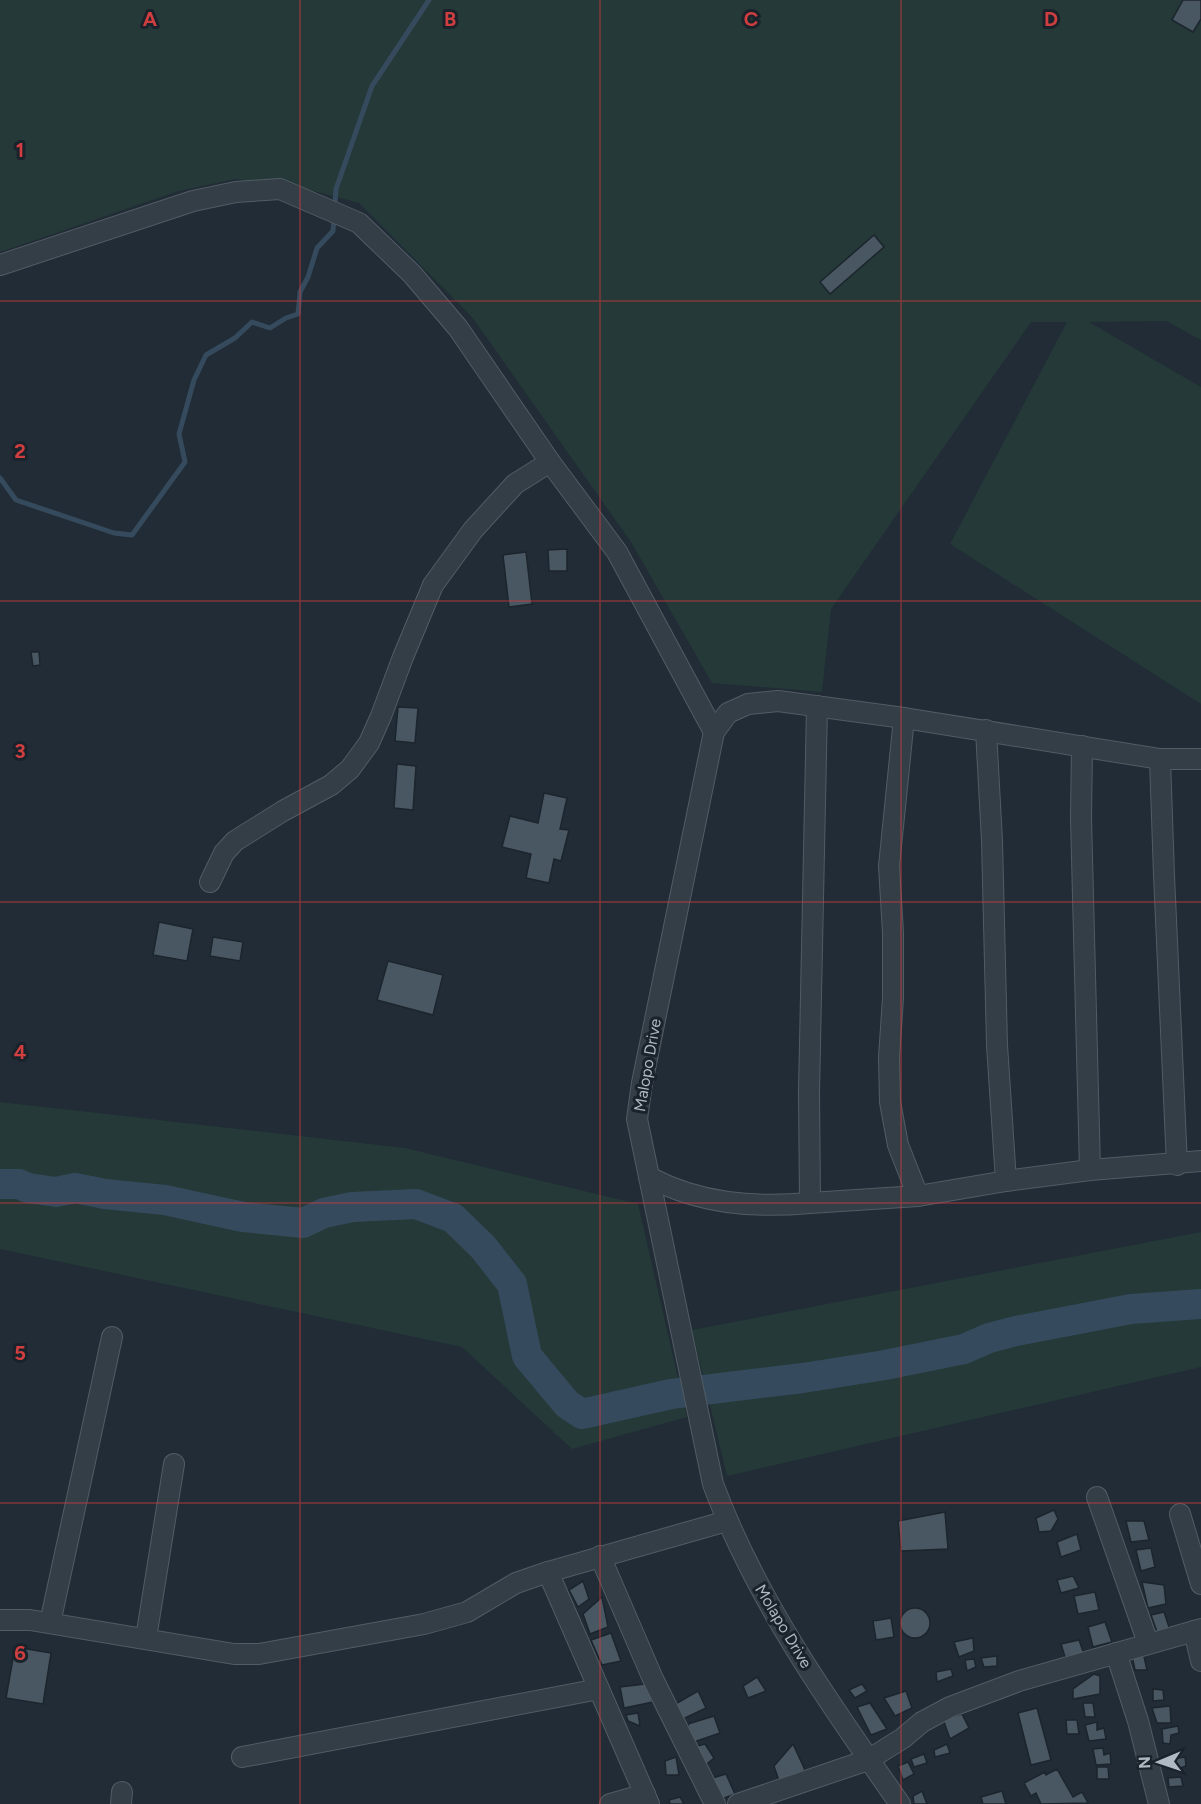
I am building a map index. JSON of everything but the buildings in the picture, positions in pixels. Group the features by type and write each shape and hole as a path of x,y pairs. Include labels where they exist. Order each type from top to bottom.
{"street":[{"path":"0,265 194,201 236,192 280,189 320,205 359,223 412,274 458,328 550,462 617,552 714,732 728,713 748,704 778,701 986,730 1160,759 1201,759"},
{"path":"210,882 224,853 235,841 331,785 350,769 369,743 434,585 473,530 515,484 550,462"},
{"path":"810,1203 809,1092 817,706"},
{"path":"904,718 889,866 893,933 890,1102 898,1145 918,1196"},
{"path":"986,730 992,841 997,1045 1006,1180"},
{"name":"Malopo Drive","path":"702,1432 637,1119 642,1083 714,732"},
{"path":"1082,746 1081,829 1090,1170"},
{"path":"1160,759 1177,1165"},
{"path":"649,1177 678,1191 726,1203 759,1206 918,1196 1006,1180 1090,1170 1177,1165 1201,1161"},
{"path":"50,1623 112,1336"},
{"name":"Molapo Drive","path":"702,1432 714,1484 727,1521 771,1612 868,1760 900,1804"},
{"path":"146,1638 174,1464"},
{"path":"1097,1497 1148,1643"},
{"path":"1180,1514 1201,1584"},
{"path":"0,1620 30,1620 234,1654 258,1654 424,1624 467,1612 516,1583 600,1556 727,1521"},
{"path":"600,1556 653,1679 715,1804"},
{"path":"548,1572 647,1799 610,1804"},
{"path":"738,1804 772,1799 868,1760 903,1738 922,1722 950,1707 1019,1681 1197,1630 1201,1661"},
{"path":"1116,1653 1138,1721 1159,1804"},
{"path":"242,1757 599,1689"}],"green space":[{"path":"0,0 1201,0 1201,340 1166,321 1089,322 1201,387 1201,704 950,544 1067,322 1031,322 831,609 822,692 712,683 631,542 472,317 359,203 295,186 236,179 179,191 0,252"},
{"path":"0,1102 405,1148 638,1204 687,1417 572,1449 462,1347 0,1249"},
{"path":"1201,1232 1201,1367 727,1476 692,1330"}],"waterway":[{"path":"0,478 16,500 114,533 132,535 185,462 179,434 194,380 206,355 235,338 252,322 270,328 298,314 300,292 308,277 317,248 333,231 336,189 372,86 429,0"},
{"path":"0,1184 19,1184 28,1188 56,1192 75,1188 105,1194 165,1200 243,1217 303,1223 324,1213 352,1207 416,1204 453,1218 483,1247 512,1284 527,1356 567,1404 582,1414 671,1394 803,1378 885,1365 964,1349 989,1338 1016,1331 1131,1309 1201,1304"}]}
